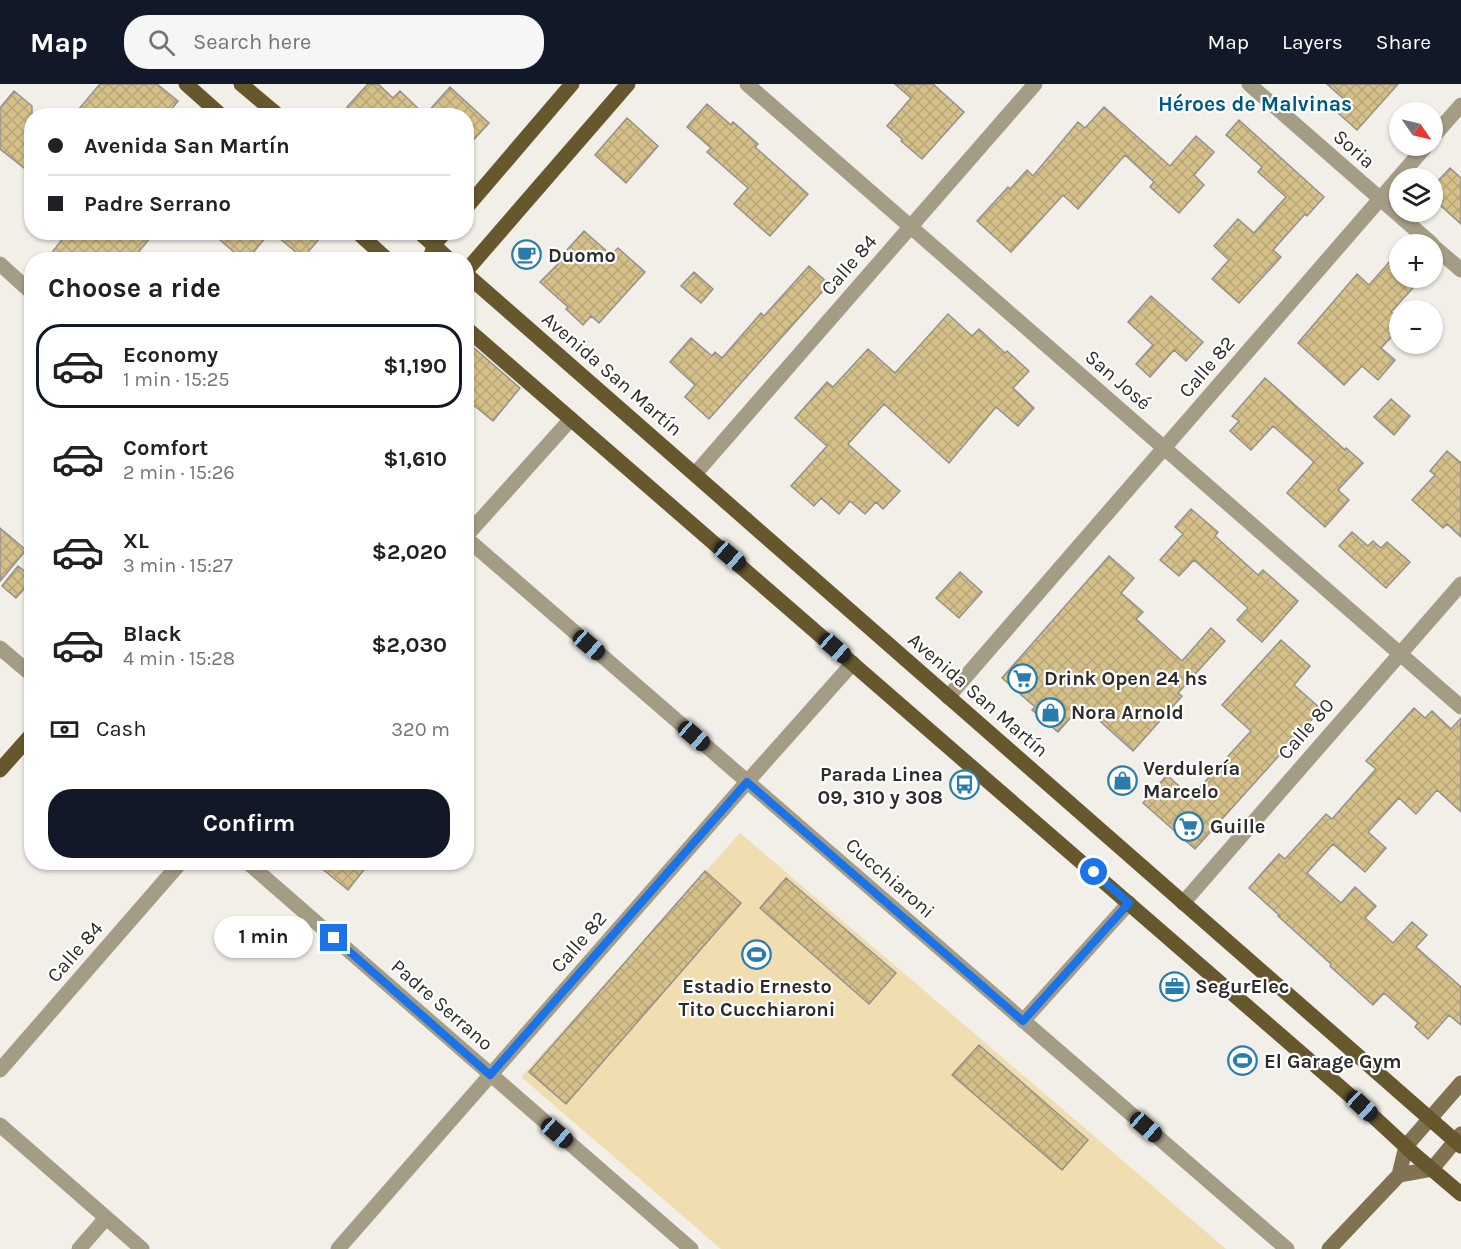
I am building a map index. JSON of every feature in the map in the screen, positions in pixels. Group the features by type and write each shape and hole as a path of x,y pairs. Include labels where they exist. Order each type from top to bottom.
{"main road":[{"path":"186,84 213,108"},
{"path":"241,84 270,108"},
{"path":"474,199 572,84"},
{"path":"474,264 628,84"},
{"path":"366,240 379,252"},
{"name":"Avenida San Martín","path":"474,280 1430,1120 1459,1141"},
{"path":"474,335 1461,1194"},
{"path":"0,770 24,743"},
{"path":"1329,1249 1399,1175 1406,1146 1461,1083"},
{"path":"1399,1175 1432,1169 1459,1141"}],"street":[{"name":"San José","path":"747,84 1461,707"},
{"name":"Calle 84","path":"695,474 1035,84"},
{"name":"Soria","path":"1249,84 1420,234"},
{"path":"1443,125 1461,105"},
{"name":"Calle 82","path":"948,697 1417,156"},
{"name":"Soria","path":"1443,254 1461,270"},
{"path":"0,264 24,286"},
{"path":"474,528 571,418"},
{"name":"Cucchiaroni","path":"474,544 1287,1249"},
{"name":"Calle 80","path":"1183,903 1461,584"},
{"path":"0,648 24,668"},
{"name":"Calle 82","path":"338,1249 853,663"},
{"name":"Calle 84","path":"0,1070 174,870"},
{"name":"Padre Serrano","path":"256,870 691,1249"},
{"path":"1023,1021 1129,903"},
{"path":"0,1125 142,1249"},
{"path":"80,1249 106,1218"}],"shaded area":[{"name":"Estadio Ernesto Tito Cucchiaroni","path":"740,833 1226,1249 721,1249 521,1077"}],"building":[{"path":"100,84 157,84 178,101 172,108 80,108"},
{"path":"368,84 378,84 393,98 400,91 418,108 348,108"},
{"path":"895,84 933,84 964,112 922,159 887,126 911,98"},
{"path":"1327,84 1398,84 1357,130 1338,113 1347,102"},
{"path":"450,87 473,108 431,108"},
{"path":"14,91 32,106 32,108 24,108 24,168 0,149 0,108"},
{"path":"707,104 731,125 733,122 758,144 755,147 808,194 770,236 734,204 748,188 707,152 711,148 687,127"},
{"path":"1104,107 1170,166 1196,136 1214,152 1194,175 1204,185 1179,213 1150,187 1154,182 1125,155 1078,209 1063,195 1011,252 977,221 1027,170 1033,176 1078,122 1085,128"},
{"path":"474,109 489,123 474,139"},
{"path":"627,118 658,146 626,183 595,155"},
{"path":"1239,120 1324,197 1307,216 1305,214 1273,250 1281,257 1239,303 1212,279 1229,260 1214,246 1238,219 1254,233 1286,197 1258,172 1262,167 1226,135"},
{"path":"1450,168 1461,178 1461,224 1443,208 1443,175"},
{"path":"584,231 611,255 618,248 645,272 599,323 591,316 583,325 566,309 568,307 540,282 559,263 557,261"},
{"path":"62,240 148,240 139,252 52,252"},
{"path":"220,240 263,240 254,252 234,252"},
{"path":"282,240 318,240 308,252 296,252"},
{"path":"1389,262 1389,288 1413,288 1402,300 1389,300 1389,340 1381,348 1395,360 1378,380 1362,366 1344,385 1298,343 1357,274 1369,285"},
{"path":"809,266 829,284 709,419 685,397 695,385 670,362 691,338 712,356 715,352 722,358 761,313 764,316"},
{"path":"694,272 713,289 701,303 681,286"},
{"path":"1151,296 1203,342 1186,361 1174,350 1150,377 1136,364 1153,345 1128,322"},
{"path":"948,314 972,336 979,329 1029,371 1013,388 1034,408 1018,426 996,407 949,463 884,404 848,444 900,491 883,509 876,502 865,514 850,501 839,514 821,498 814,506 791,486 827,446 795,418 827,382 833,387 868,349 895,373"},
{"path":"474,348 520,388 493,421 474,406"},
{"path":"1265,378 1345,450 1346,448 1363,463 1338,490 1349,500 1325,527 1287,493 1314,462 1273,426 1251,450 1230,431 1239,421 1232,416"},
{"path":"1391,399 1410,416 1394,435 1374,417"},
{"path":"1447,451 1461,463 1461,537 1447,524 1443,528 1412,500 1435,475 1430,471"},
{"path":"1191,509 1218,532 1215,536 1258,575 1263,570 1298,601 1262,642 1237,620 1248,608 1194,560 1179,576 1160,560 1183,534 1175,527"},
{"path":"0,528 24,548 24,552 0,581"},
{"path":"1352,532 1368,546 1373,541 1381,548 1387,542 1410,562 1386,588 1339,546"},
{"path":"1109,556 1134,578 1121,593 1143,612 1136,619 1182,661 1211,628 1225,641 1178,693 1182,696 1133,751 1082,705 1058,732 1032,710 1035,707 1002,678"},
{"path":"18,566 24,571 24,589 16,598 2,586"},
{"path":"960,572 982,592 959,618 936,598"},
{"path":"1281,640 1310,666 1294,685 1321,709 1195,849 1143,803 1167,775 1191,797 1251,731 1222,705"},
{"path":"1414,708 1425,718 1432,711 1451,729 1461,718 1461,812 1437,790 1416,814 1399,798 1368,832 1386,848 1365,872 1333,844 1307,873 1341,903 1355,887 1376,906 1365,918 1393,943 1412,922 1427,935 1416,947 1461,987 1461,1025 1449,1015 1428,1039 1415,1027 1418,1023 1384,993 1373,1005 1249,888 1279,854 1285,859 1326,814 1332,819 1376,769 1366,761"},
{"path":"324,870 364,870 348,890"},
{"path":"705,871 741,903 566,1104 529,1072"},
{"path":"786,878 896,973 869,1004 760,908"},
{"path":"979,1045 1088,1140 1062,1170 952,1075"}],"place":[{"name":"Duomo","path":"527,255"},
{"name":"Drink Open 24 hs","path":"1023,678"},
{"name":"Nora Arnold","path":"1050,712"},
{"name":"Verdulería Marcelo","path":"1122,780"},
{"name":"Parada Linea 09, 310 y 308","path":"964,785"},
{"name":"Guille","path":"1189,826"},
{"name":"Estadio Ernesto Tito Cucchiaroni","path":"757,955"},
{"name":"SegurElec","path":"1174,986"},
{"name":"El Garage Gym","path":"1243,1061"}],"district":[{"name":"Héroes de Malvinas","path":"1255,104"}],"route":[{"path":"334,938 490,1075 747,782 1023,1021 1129,903 1094,872"}]}
